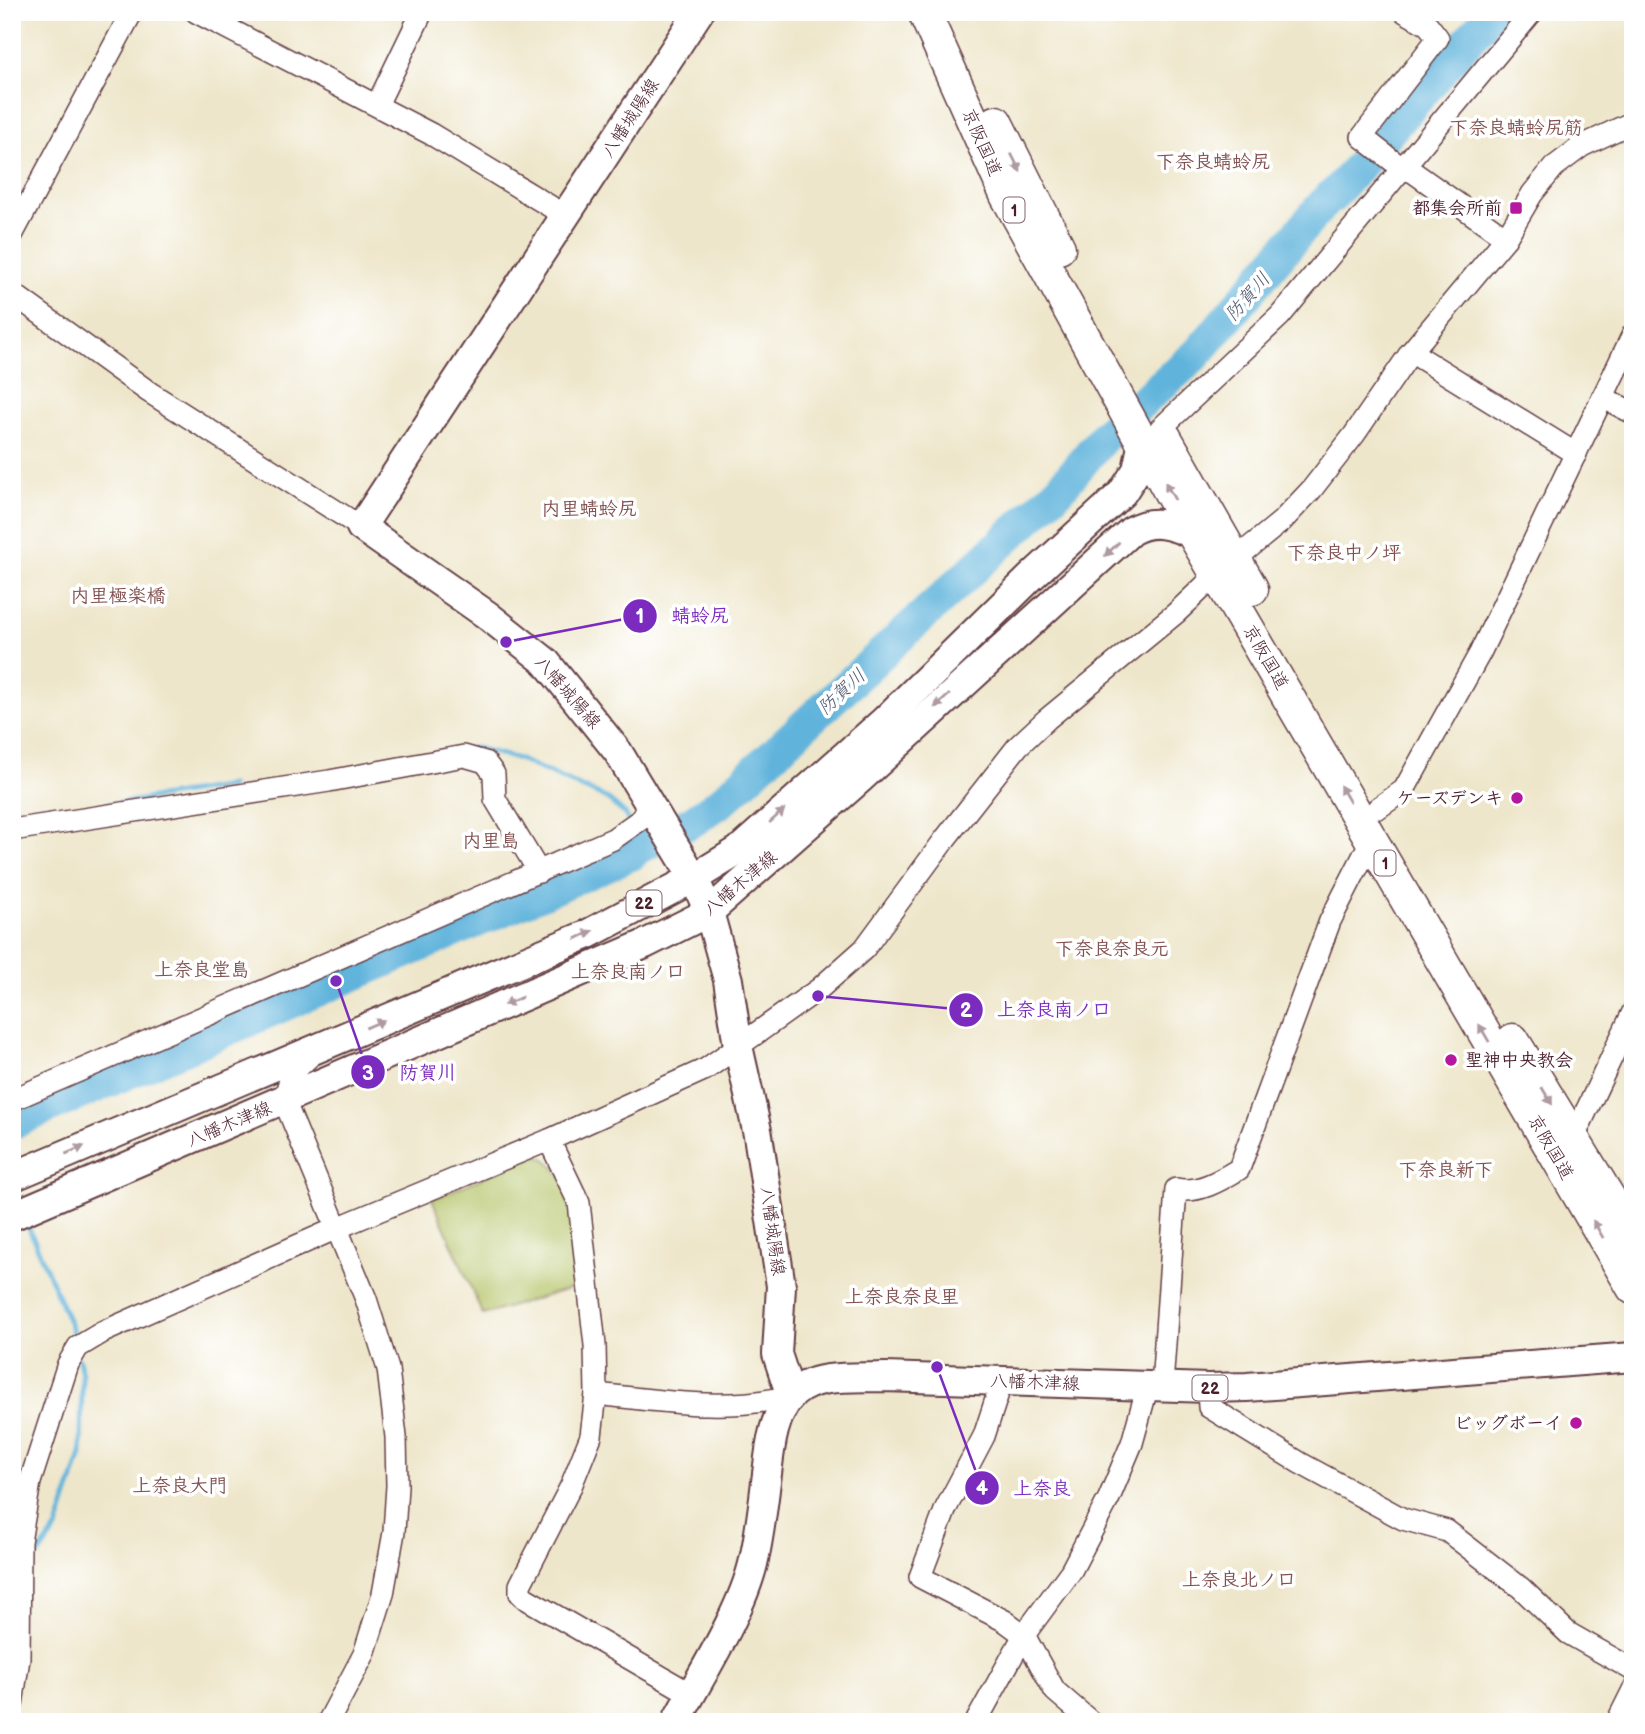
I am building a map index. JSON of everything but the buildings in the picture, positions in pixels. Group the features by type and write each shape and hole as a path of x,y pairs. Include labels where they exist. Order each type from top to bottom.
{"highway":[{"name":"京阪国道","path":"924,12 1006,195 1150,432 1226,567 1371,839 1633,1288"},
{"name":"京阪国道","path":"947,12 965,61 1080,291 1126,393"},
{"name":"京阪国道","path":"1150,432 1194,534 1226,567 1378,808 1633,1237"}],"main road":[{"name":"八幡城陽線","path":"699,12 361,527 487,615 546,662 618,752 688,866 709,912 728,980 738,1046 758,1135 781,1286 778,1354 791,1396"},
{"name":"八幡木津線","path":"12,1177 586,935 688,866 738,851 884,721 1031,577 1122,493 1137,470 1150,432"},
{"name":"八幡木津線","path":"12,1216 645,944 709,912 1131,531 1140,526 1160,523 1194,534"},
{"name":"八幡木津線","path":"791,1396 806,1384 835,1379 885,1377 1247,1387 1633,1357"},
{"path":"676,1722 735,1611 753,1565 771,1440 780,1414 791,1396"}],"street":[{"path":"12,235 132,12"},
{"path":"196,12 431,134 566,216"},
{"path":"377,105 422,12"},
{"path":"1405,12 1428,25 1438,38 1362,136 1403,169 1413,172 1506,238"},
{"path":"1150,432 1280,316 1532,12"},
{"path":"12,1704 19,1659 20,1542 30,1482 68,1364 78,1347 103,1332 337,1228 549,1140 706,1069 819,989 864,949 1018,746 1282,521 1312,489 1354,435 1411,352 1506,238 1532,194 1554,167 1582,146 1633,122"},
{"path":"12,293 149,392 361,527"},
{"path":"1378,808 1404,790 1480,653 1633,334"},
{"path":"1411,352 1576,454"},
{"path":"1604,398 1633,413"},
{"path":"12,830 329,781 464,756 485,762 494,774 495,799 539,872"},
{"path":"12,1100 613,839 640,820 652,804"},
{"path":"976,1722 1024,1635 1072,1571 1109,1498 1155,1385 1176,1189 1184,1190 1215,1183 1239,1169 1330,921 1371,839"},
{"path":"1573,1139 1633,1012"},
{"path":"319,1047 292,1073 284,1100 366,1299 388,1369 396,1437 397,1486 394,1532 383,1594 364,1654 328,1722"},
{"path":"549,1140 579,1203 594,1345 596,1395 591,1436 571,1486 520,1585 520,1593 524,1598 691,1694"},
{"path":"1002,1381 984,1436 946,1508 920,1577 1005,1621 1024,1635 1055,1690 1091,1722"},
{"path":"1208,1388 1209,1407 1300,1463 1403,1519 1447,1531 1521,1588 1568,1633 1633,1670"},
{"path":"596,1395 694,1405 760,1404 791,1396"},
{"path":"1617,1722 1633,1690"}],"green space":[{"path":"540,1156 553,1166 563,1179 570,1195 578,1232 582,1285 483,1315 432,1199"}],"waterway":[{"name":"防賀川","path":"12,1123 632,854 634,850 693,821 722,801 1059,490 1107,433 1197,354 1328,198 1331,198 1493,12"},
{"path":"469,749 476,748 518,759 606,798 625,814 628,820"},
{"path":"12,816 42,815 231,786"},
{"path":"633,829 643,847"},
{"path":"12,1189 19,1204"},
{"path":"25,1219 72,1329 75,1343"},
{"path":"27,1570 57,1528 81,1454 82,1375 79,1359"}],"place":[{"name":"都集会所前","path":"1516,208"},
{"name":"蜻蛉尻","path":"506,642"},
{"name":"ケーズデンキ","path":"1517,798"},
{"name":"防賀川","path":"336,981"},
{"name":"上奈良南ノ口","path":"818,996"},
{"name":"聖神中央教会","path":"1451,1060"},
{"name":"上奈良","path":"937,1367"},
{"name":"ビッグボーイ","path":"1576,1423"}],"district":[{"name":"下奈良蜻蛉尻筋","path":"1516,127"},
{"name":"下奈良蜻蛉尻","path":"1213,161"},
{"name":"内里蜻蛉尻","path":"589,508"},
{"name":"下奈良中ノ坪","path":"1344,552"},
{"name":"内里極楽橋","path":"118,595"},
{"name":"内里島","path":"491,840"},
{"name":"下奈良奈良元","path":"1112,948"},
{"name":"上奈良堂島","path":"202,969"},
{"name":"上奈良南ノ口","path":"628,971"},
{"name":"下奈良新下","path":"1446,1169"},
{"name":"上奈良奈良里","path":"902,1296"},
{"name":"上奈良大門","path":"180,1485"},
{"name":"上奈良北ノ口","path":"1239,1579"}]}
